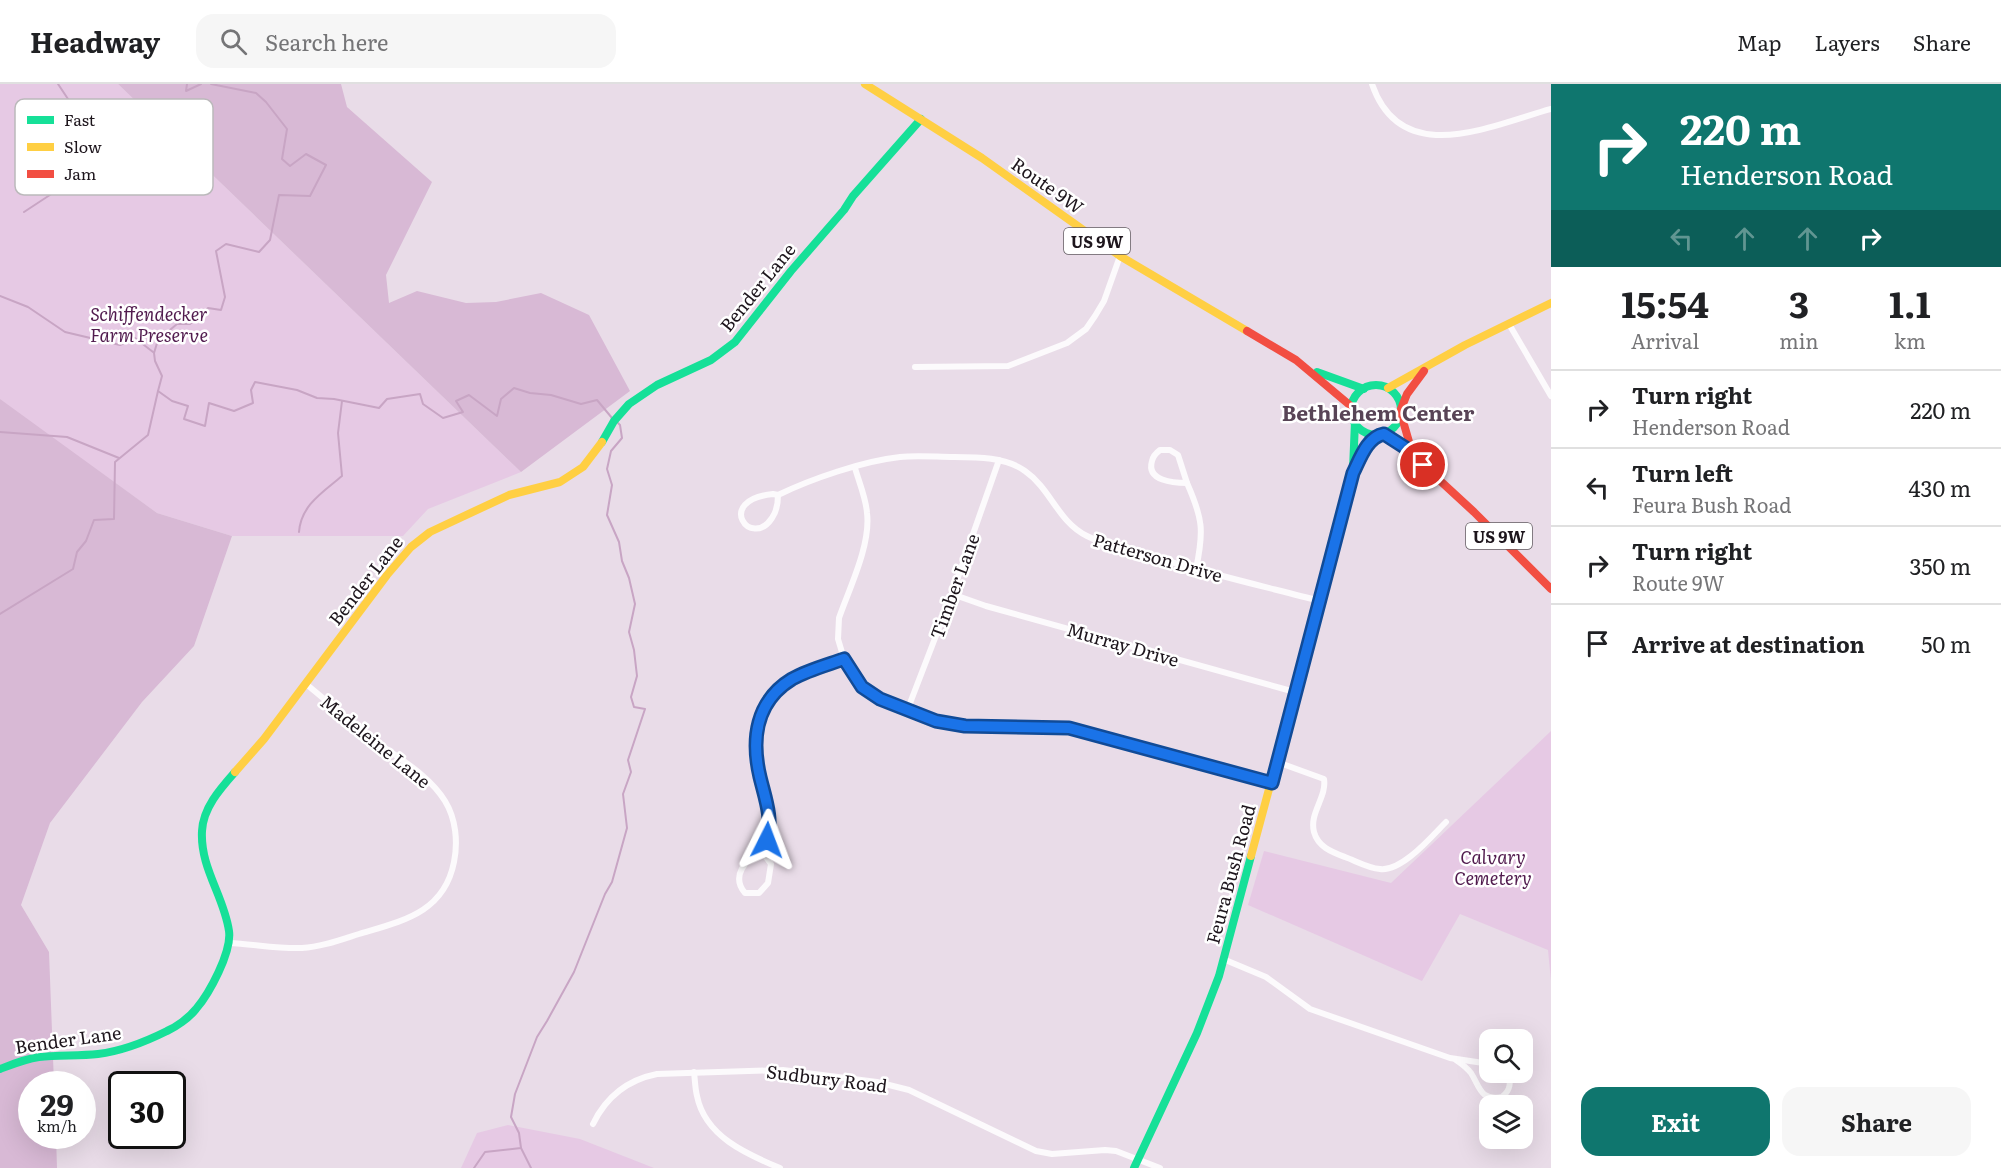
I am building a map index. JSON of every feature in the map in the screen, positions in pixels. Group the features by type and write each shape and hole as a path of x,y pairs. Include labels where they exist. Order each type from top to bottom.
{"main road":[{"name":"Route 9W","path":"865,84 982,158 1120,256 1306,368 1352,407"},
{"name":"Bender Lane","path":"0,1069 23,1060 116,1051 148,1041 186,1020 200,1006 212,986 229,943 230,934 228,921 204,861 201,839 204,819 212,801 222,787 257,747 387,575 417,541 430,532 501,498 560,482 575,473 588,462 614,421 628,404 657,386 711,360 735,342 807,251 921,119"},
{"path":"1429,365 1407,394 1395,426 1382,434 1365,432 1355,422 1352,407 1358,394 1364,389 1371,386 1388,388 1429,365 1551,303"},
{"name":"Route 9W","path":"1306,368 1364,389"},
{"path":"1388,388 1397,397 1401,411"},
{"name":"US 9W","path":"1401,411 1412,452"},
{"name":"Feura Bush Road","path":"1353,473 1355,422"},
{"name":"US 9W","path":"1382,434 1412,452 1551,589"},
{"name":"Feura Bush Road","path":"1134,1168 1197,1033 1223,959 1272,783 1353,473 1362,453 1382,434"}],"street":[{"path":"1372,84 1381,105 1392,120 1409,129 1432,136 1464,133 1551,109"},
{"path":"915,367 1008,366 1067,343 1086,329 1095,316 1104,301 1120,256"},
{"path":"1509,324 1551,396"},
{"path":"1187,483 1162,479 1153,473 1151,465 1157,451 1170,450 1179,455 1201,520 1201,547 1196,569"},
{"name":"Patterson Drive","path":"778,495 778,506 774,515 763,527 751,527 741,519 743,508 751,499 778,495 798,485 870,462 900,457 972,457 999,460 1014,464 1038,482 1063,519 1085,536 1102,543 1320,601"},
{"name":"Timber Lane","path":"907,711 952,594 999,460"},
{"path":"855,468 867,513 867,526 865,541 838,618 838,639 844,659 862,687 880,699 936,721 965,726 1069,728 1272,783"},
{"name":"Murray Drive","path":"952,594 986,606 1295,692"},
{"path":"763,853 771,827 768,805 755,756 755,735 760,716 774,695 792,679 844,659"},
{"name":"Madeleine Lane","path":"229,943 301,948 320,946 406,920 422,912 434,902 445,887 452,871 456,852 456,833 445,801 433,785 306,684"},
{"path":"1277,762 1324,779 1324,788 1313,824 1318,841 1329,851 1373,868 1384,870 1402,862 1446,822"},
{"path":"763,853 771,864 768,883 759,893 752,895 746,893 739,882 742,869 750,858 763,853"},
{"path":"1223,959 1266,976 1310,1009 1453,1058 1479,1062"},
{"path":"1453,1058 1470,1072 1483,1093 1491,1098 1502,1097 1509,1089 1510,1083"},
{"name":"Sudbury Road","path":"593,1124 607,1100 631,1083 657,1074 783,1070 877,1082 909,1090 1036,1151 1052,1154 1116,1151 1160,1168"},
{"path":"694,1072 696,1095 700,1108 713,1128 744,1152 780,1168"}],"green space":[{"name":"Schiffendecker Farm Preserve","path":"0,84 118,84 134,99 15,99 15,195 213,195 213,175 521,472 428,509 403,536 232,536 157,513 0,399"},
{"name":"Calvary Cemetery","path":"1551,731 1551,981 1548,950 1460,914 1422,981 1248,905 1264,851 1391,883"},
{"path":"508,1125 580,1139 654,1168 461,1168 477,1133"}],"shaded area":[{"path":"118,84 341,84 347,107 432,182 386,275 389,303 417,291 466,303 496,302 541,293 589,315 630,391 521,472 213,175 213,99 134,99"},
{"path":"0,399 157,513 232,536 194,646 142,702 50,823 21,905 49,952 54,1071 18,1071 18,1149 56,1149 57,1168 0,1168"}],"waterway":[{"path":"58,84 68,99"},
{"path":"187,84 186,91 201,84"},
{"path":"211,84 256,93 266,102 287,129 282,159 290,166 306,154 326,165 310,196 279,195 270,240 259,252 226,244 216,251 225,297 221,310 208,308 190,324 177,324 158,340 154,353 162,376 158,391 172,401 188,406 184,419 205,426 209,403 234,411 253,403 251,390 255,382 297,390 317,398 379,408 387,399 420,394 423,404 443,418 463,412 456,401 469,395 497,416 501,399 514,388 581,404 597,400 612,418"},
{"path":"24,212 50,195"},
{"path":"0,296 28,307 65,332 120,345 135,338 153,352"},
{"path":"0,614 73,569 77,552 86,541 94,520 114,519 115,462 148,435 158,391"},
{"path":"299,532 308,507 342,476 338,433 342,401"},
{"path":"474,1168 485,1152 521,1148 519,1133 511,1117 515,1094 537,1037 574,972 612,882 627,828 623,794 631,772 628,760 645,709 634,707 631,697 637,676 629,632 635,604 622,561 619,542 607,515 612,485 607,469 611,451 622,438 620,425 617,422"},
{"path":"0,432 67,437 119,458"},
{"path":"521,1148 531,1168"}],"traffic: fast":[{"path":"602,442 614,421 629,404 657,385 711,360 735,342 791,271 844,210 853,196 921,119"},
{"path":"1317,372 1364,389"},
{"path":"1376,385 1390,389 1397,396 1401,410 1397,424 1390,431 1376,435 1362,431 1355,424 1351,410 1355,396 1362,389 1376,385"},
{"path":"1353,469 1355,422"},
{"path":"0,1069 39,1057 98,1054 125,1048 171,1029 196,1009 218,972 229,940 226,918 208,870 202,844 203,823 213,799 235,772"},
{"path":"1134,1168 1197,1033 1219,976 1251,856"}],"traffic: slow":[{"path":"865,84 982,158 1120,256 1247,331"},
{"path":"1388,388 1465,345 1551,303"},
{"path":"1251,856 1354,473 1362,453 1379,435"},
{"path":"235,772 264,739 387,575 411,547 430,532 509,495 560,482 583,467 602,442"}],"traffic: jam":[{"path":"1247,331 1296,360 1352,407"},
{"path":"1401,409 1407,394 1424,371"},
{"path":"1401,414 1412,452"},
{"path":"1384,434 1412,452 1551,589"}],"district":[{"name":"Bethlehem Center","path":"1378,411"}],"route":[{"path":"767,840 771,827 768,805 755,756 755,735 760,716 774,695 792,679 844,659 862,687 880,699 936,721 965,726 1069,728 1272,783 1353,473 1362,453 1371,441 1384,434 1412,452 1423,465"}]}
